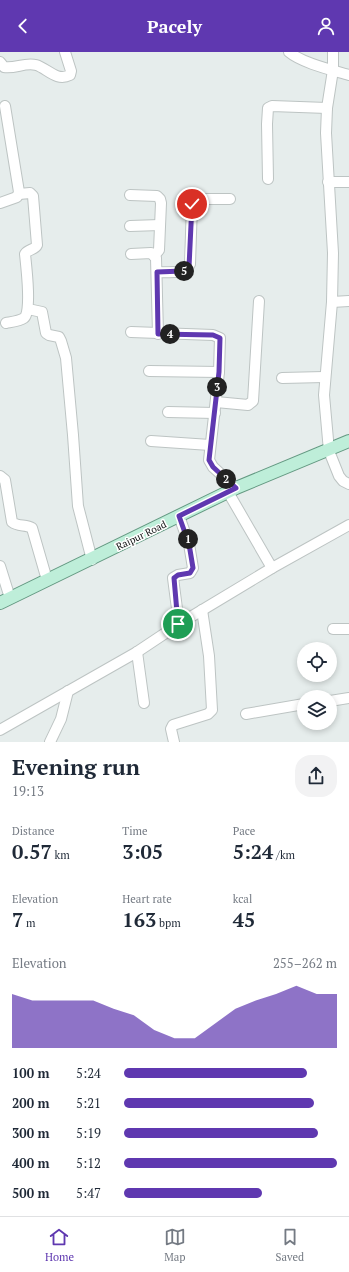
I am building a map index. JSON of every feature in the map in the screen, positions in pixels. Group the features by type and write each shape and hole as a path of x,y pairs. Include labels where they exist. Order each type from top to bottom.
{"main road":[{"name":"Raipur Road","path":"5,601 92,560 232,490 349,442"}],"street":[{"path":"0,62 4,68 33,64 39,66 54,76 67,76 71,71 64,52"},
{"path":"289,52 294,56 349,75"},
{"path":"333,52 333,70 327,108 326,132 333,253 332,302 324,377 324,395 329,451 338,476 349,484"},
{"path":"5,106 19,194"},
{"path":"268,179 268,108 272,106 327,108"},
{"path":"328,182 349,182"},
{"path":"0,202 14,199 19,194 30,193 33,199 37,245 25,254 27,315 24,319 6,323"},
{"path":"130,195 159,197 161,203 159,250 154,256"},
{"path":"157,272 183,271 189,267 192,204 194,202 201,199 230,199"},
{"path":"130,226 160,225"},
{"path":"131,254 149,253 154,256 157,272 158,334"},
{"path":"216,402 248,405 253,401 259,301"},
{"path":"332,302 349,301"},
{"path":"28,309 42,312 46,333 58,337 62,344 66,358 78,506 92,560"},
{"path":"131,332 216,335 220,340 219,372 209,460 210,464 232,490 272,568"},
{"path":"148,371 219,372"},
{"path":"282,378 324,377"},
{"path":"168,412 215,413"},
{"path":"151,441 210,445"},
{"path":"0,476 5,480 12,522 15,524 30,526 32,528 48,580"},
{"path":"178,624 174,578 178,575 190,573 193,568 189,544 179,516"},
{"path":"0,730 137,652 178,624 272,568 349,525"},
{"path":"0,566 5,601"},
{"path":"174,742 171,730 173,725 208,714 212,710 209,656 202,610"},
{"path":"333,629 349,629"},
{"path":"137,652 144,703"},
{"path":"50,742 61,720 68,691"},
{"path":"337,700 349,698"},
{"path":"246,714 297,705"}],"route":[{"path":"178,624 173,581 175,576 190,573 193,568 189,544 179,516 236,488 210,464 209,460 219,372 220,338 216,335 158,334 157,272 183,271 188,269 190,264 192,204"}]}
